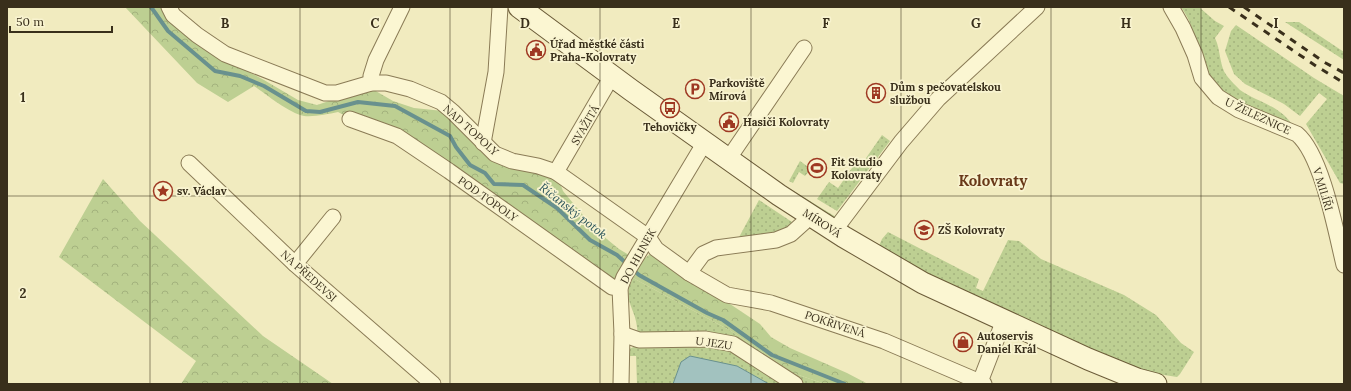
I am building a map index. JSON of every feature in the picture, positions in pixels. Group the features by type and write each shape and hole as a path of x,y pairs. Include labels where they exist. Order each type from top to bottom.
{"street":[{"name":"NAD TOPOLY","path":"169,7 173,15 197,36 225,54 325,93 336,93 371,83 386,83 410,89 441,102 495,154 512,161 538,166 556,172 648,237"},
{"path":"371,83 371,76 376,60 402,7"},
{"path":"483,142 496,72 500,7"},
{"name":"MÍROVÁ","path":"519,7 612,76 834,231 923,283 1108,367 1137,379 1156,384"},
{"path":"834,231 901,142 938,99 1036,7"},
{"name":"U ŽELEZNICE","path":"1171,7 1183,28 1202,78 1218,97 1239,110 1297,134 1303,139"},
{"path":"729,158 804,48"},
{"name":"SVAŽITÁ","path":"556,172 612,76"},
{"name":"POD TOPOLY","path":"350,118 397,136 449,171 612,287 622,283"},
{"name":"V MILÍŘI","path":"1303,139 1321,173 1344,265"},
{"name":"DO HLINEK","path":"620,384 622,283 637,254 705,142"},
{"name":"NA PŘEDEVSI","path":"189,163 295,264 433,384"},
{"path":"689,273 703,254 716,248 776,240 791,234 811,216"},
{"path":"295,264 333,218"},
{"name":"POKŘIVENÁ","path":"648,237 656,249 689,273 727,295 771,303 884,341 982,383 1004,320"},
{"name":"U JEZU","path":"622,334 639,340 705,340 733,344 795,384"}],"green space":[{"path":"125,7 162,7 199,45 298,100 317,105 329,101 337,93 374,90 393,101 414,108 453,112 483,143 556,172 563,191 582,214 597,231 629,255 612,287 449,171 338,112 304,116 278,103 254,86 228,102 197,83"},
{"path":"1181,7 1199,7 1215,21 1224,26 1215,38 1224,72 1240,90 1274,108 1291,123 1235,101 1216,87 1207,72 1190,23"},
{"path":"1285,22 1299,22 1344,52 1344,60"},
{"path":"1236,25 1314,78 1344,96 1344,184 1340,183 1306,124 1327,99 1319,93 1300,116 1284,104 1245,84 1234,74 1225,51 1231,31"},
{"path":"882,135 890,141 837,211 817,199 829,182 838,188 859,158 864,161"},
{"path":"800,161 811,169 805,176 799,172 793,183 789,181"},
{"path":"103,179 140,221 263,336 333,384 181,384 196,361 59,257"},
{"path":"787,187 836,217 831,219 784,188"},
{"path":"759,200 795,224 773,236 737,241"},
{"path":"888,232 979,279 976,288 983,291 1008,240 1019,241 1041,259 1124,295 1156,315 1181,343 1194,352 1177,377 1139,371 992,307 878,248 882,239"},
{"path":"656,249 727,302 760,324 771,337 790,348 868,384 825,384 793,373 731,331 633,278 644,259"},
{"path":"633,278 731,331 793,373 825,384 769,384 737,366 681,362 673,384 637,384 636,356 628,356 629,349 636,346 637,334 636,320 628,297 628,292"}],"water":[{"path":"690,356 737,366 769,384 673,384 681,362"}],"waterway":[{"name":"Říčanský potok","path":"151,7 168,31 215,71 240,76 264,86 306,111 320,112 358,102 395,106 450,136 456,147 470,165 485,173 494,184 523,185 557,208 590,240 617,255 627,264"},
{"name":"Říčanský potok","path":"632,269 639,275 707,313 723,320 772,355 845,384"}],"railway":[{"path":"1229,7 1316,66 1344,83"},
{"path":"1244,7 1324,62 1344,73"}],"place":[{"name":"Úřad městké části Praha-Kolovraty","path":"536,50"},
{"name":"Parkoviště Mírová","path":"695,89"},
{"name":"Dům s pečovatelskou službou","path":"876,93"},
{"name":"Tehovičky","path":"670,108"},
{"name":"Hasiči Kolovraty","path":"729,122"},
{"name":"Fit Studio Kolovraty","path":"817,168"},
{"name":"sv. Václav","path":"163,191"},
{"name":"ZŠ Kolovraty","path":"924,230"},
{"name":"Autoservis Daniel Král","path":"963,342"}],"district":[{"name":"Kolovraty","path":"993,181"}]}
